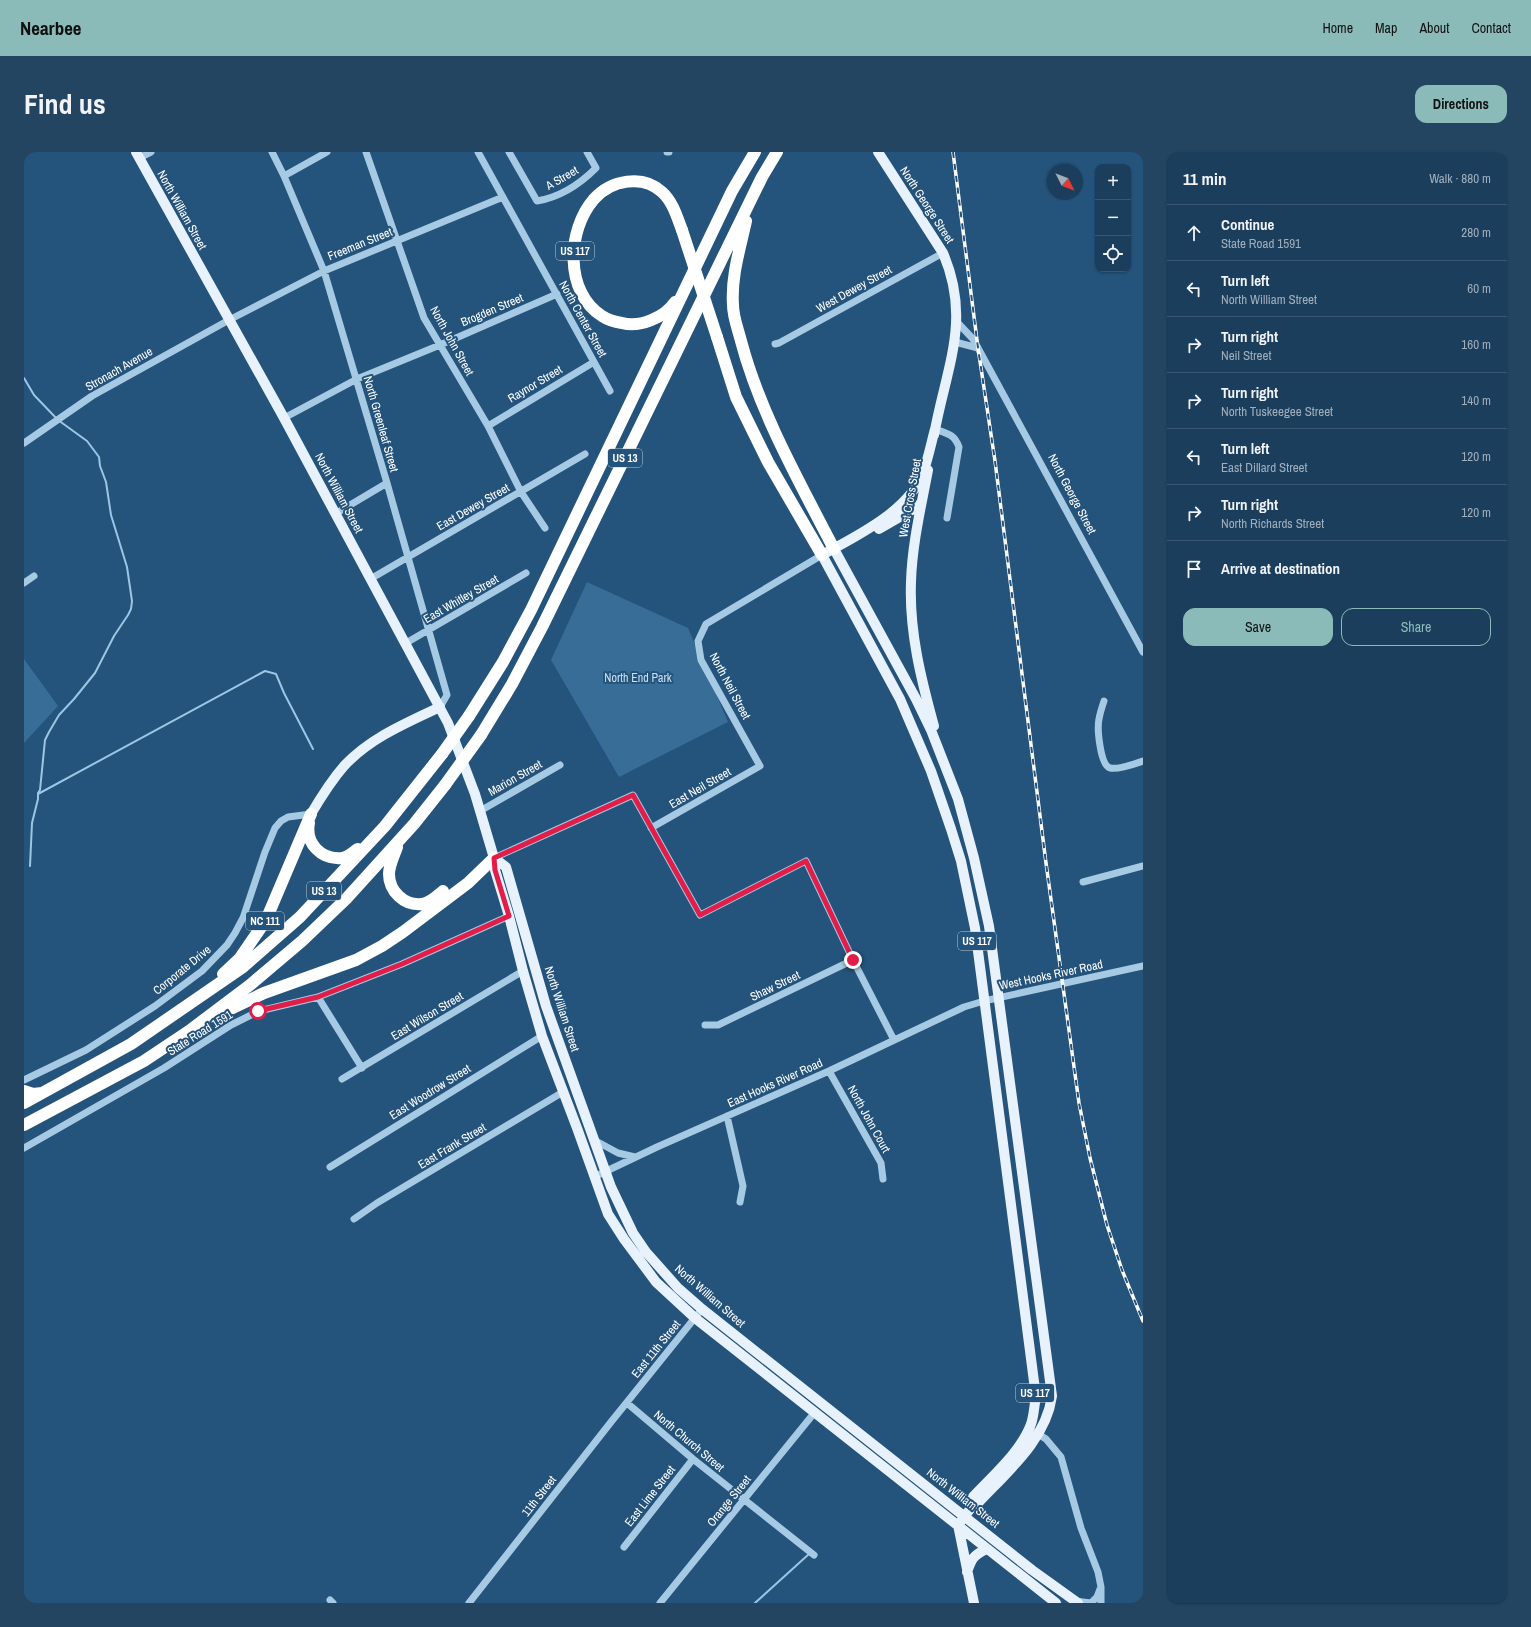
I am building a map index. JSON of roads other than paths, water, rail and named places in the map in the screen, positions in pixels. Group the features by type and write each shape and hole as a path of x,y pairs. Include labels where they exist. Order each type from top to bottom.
{"highway":[{"name":"US 13","path":"24,1103 131,1044 187,1007 243,967 294,922 385,826 442,754 469,716 503,662 531,610 732,191 755,152"},
{"name":"US 13","path":"24,1125 144,1061 189,1031 250,985 302,941 346,899 414,824 445,785 481,735 512,684 542,627 762,177 777,152"},
{"name":"US 117","path":"762,177 747,218 735,265 732,306 744,354 757,389 784,451 836,551"},
{"name":"US 117","path":"686,286 674,304 667,311 650,321 638,324 625,324 602,316 586,300 577,281 574,268 575,242 582,220 594,198 615,184 629,181 641,182 653,186 662,192 670,202 682,230 736,397 768,462 824,558"},
{"path":"311,814 308,830 309,838 314,846 328,856 343,858 385,826"},
{"name":"NC 111","path":"187,1007 240,958 266,920 311,814"},
{"path":"414,824 397,847 391,863 389,875 392,890 406,901 415,904 423,904 431,900 462,877 494,858"},
{"path":"189,1031 264,993 356,960 382,946 404,932 468,883 494,858"},
{"path":"24,1091 33,1094 42,1093"}],"main road":[{"name":"North George Street","path":"878,152 943,252 953,285 957,322 955,342 935,429"},
{"name":"North William Street","path":"138,155 284,418 335,514 372,578 448,723 480,811 494,858 495,870 542,1036 578,1128 608,1214 643,1265 661,1286 695,1318 1056,1603"},
{"name":"West Cross Street","path":"824,558 891,513 910,493 923,474 935,429"},
{"name":"West Cross Street","path":"935,429 913,561 911,581 911,612 913,633 924,690 947,770"},
{"path":"836,551 919,506 922,501"},
{"name":"US 117","path":"836,551 916,699 931,730 958,799 990,926 1052,1396 1050,1409 1039,1434"},
{"name":"US 117","path":"824,558 900,699 931,771 961,861 975,928 1036,1397 1032,1422 1029,1429"},
{"name":"NC 111","path":"311,814 328,786 345,765 358,753 394,729 440,707"},
{"name":"North William Street","path":"494,858 506,866 546,1006 605,1172 633,1233 646,1252 678,1288 702,1309 892,1459 968,1512 1032,1570 1076,1602"},
{"path":"961,861 974,858"},
{"path":"814,1412 819,1410 822,1411 884,1457 892,1459"},
{"path":"968,1512 971,1499 1016,1450 1029,1429"},
{"path":"974,1603 958,1525 1039,1434"},
{"path":"967,1572 972,1559 976,1554 986,1549"}],"street":[{"path":"138,155 151,152"},
{"name":"North Greenleaf Street","path":"272,152 284,176 324,270 387,483 447,695 440,707"},
{"path":"284,176 328,152"},
{"name":"North John Street","path":"366,152 424,318 488,426 521,492 545,528"},
{"name":"North Center Street","path":"478,152 610,391"},
{"name":"A Street","path":"509,152 537,201 548,199 583,181 596,168 587,152"},
{"name":"Freeman Street","path":"229,320 324,270 503,197"},
{"name":"West Dewey Street","path":"775,344 786,340 943,252"},
{"name":"Brogden Street","path":"284,418 356,379 440,345 557,294"},
{"name":"Stronach Avenue","path":"24,443 92,396 229,320"},
{"name":"North George Street","path":"957,322 973,339 1143,652"},
{"path":"955,342 978,348"},
{"name":"Raynor Street","path":"488,426 594,362"},
{"path":"935,429 952,435 959,448 947,518"},
{"name":"East Dewey Street","path":"372,578 585,454"},
{"path":"335,514 387,483"},
{"name":"West Cross Street","path":"735,606 802,567 824,558"},
{"name":"East Whitley Street","path":"406,643 526,573"},
{"path":"24,583 34,576"},
{"name":"North Neil Street","path":"735,606 706,624 698,641 702,660 760,766"},
{"path":"1104,701 1098,720 1101,758 1105,765 1110,768 1143,761"},
{"name":"Marion Street","path":"480,811 560,765"},
{"name":"East Neil Street","path":"651,828 760,766"},
{"path":"494,858 633,795 700,915 806,861 853,960 894,1040"},
{"name":"Corporate Drive","path":"24,1080 93,1045 155,1006 202,971 227,945 243,918 265,852 275,828 281,821 288,817 311,814"},
{"path":"1083,882 1143,866"},
{"name":"State Road 1591","path":"24,1148 164,1068 231,1025 258,1011 318,997 402,964 509,916"},
{"name":"Shaw Street","path":"704,1025 718,1025 853,960"},
{"name":"West Hooks River Road","path":"964,1007 984,1001 1143,966"},
{"name":"East Wilson Street","path":"342,1080 523,971"},
{"path":"318,997 362,1068"},
{"name":"East Hooks River Road","path":"594,1177 635,1157 829,1071 964,1007"},
{"name":"East Woodrow Street","path":"330,1167 542,1036"},
{"name":"North John Court","path":"829,1071 881,1163 883,1180"},
{"name":"East Frank Street","path":"354,1219 377,1203 563,1092"},
{"path":"727,1116 743,1186 740,1202"},
{"path":"594,1140 618,1153 635,1157"},
{"name":"East 11th Street","path":"627,1403 702,1309"},
{"name":"North Church Street","path":"627,1403 693,1459 814,1554"},
{"name":"11th Street","path":"469,1603 627,1403"},
{"name":"Orange Street","path":"660,1603 814,1412"},
{"path":"1029,1429 1046,1439 1061,1457 1081,1528 1098,1572 1101,1587 1101,1603"},
{"name":"East Lime Street","path":"624,1547 693,1459"},
{"path":"1076,1602 1091,1603 1097,1597 1101,1587"}],"waterway":[{"path":"24,378 34,395 58,420 87,441 99,457 100,466 106,482 111,515 127,567 132,601 131,609 128,615 114,636 95,673 59,715 45,740 40,790 38,793 32,823 30,866"},
{"path":"38,794 265,671 276,674 284,693 313,749"},
{"path":"755,1603 809,1554"}],"railway":[{"path":"953,152 1079,1103 1090,1158 1107,1225 1122,1270 1143,1321"}],"park label":[{"name":"North End Park","path":"638,678"}]}
